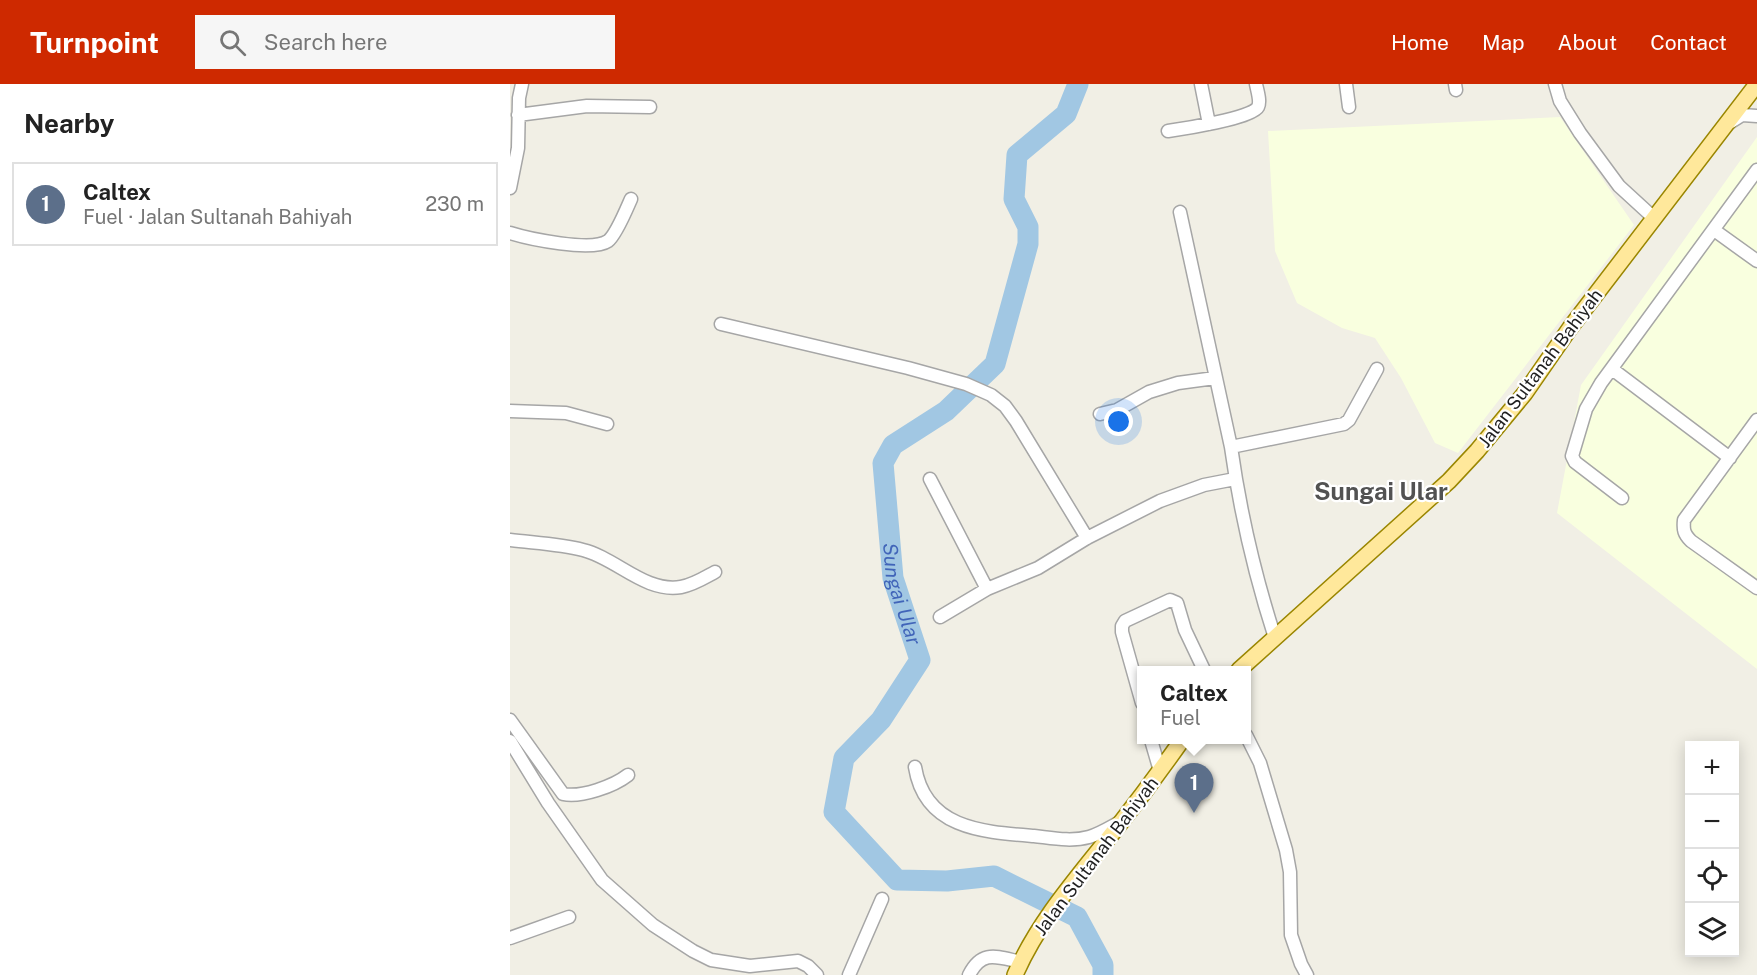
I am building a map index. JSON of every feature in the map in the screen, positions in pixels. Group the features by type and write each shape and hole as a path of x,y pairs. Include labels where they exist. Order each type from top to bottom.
{"main road":[{"name":"Jalan Sultanah Bahiyah","path":"1244,666 1449,481 1477,451 1525,393 1570,328 1757,84"},
{"name":"Jalan Sultanah Bahiyah","path":"1018,968 1038,931 1076,877 1122,821 1179,744"}],"street":[{"path":"510,188 518,148 519,98 522,84"},
{"path":"1201,84 1209,124"},
{"path":"1168,131 1209,124 1255,111 1259,104 1256,84"},
{"path":"1346,84 1349,107"},
{"path":"1556,84 1560,101 1599,159 1619,186 1655,219"},
{"path":"518,114 587,106 650,106"},
{"path":"1727,124 1742,115 1757,116"},
{"path":"1622,498 1575,462 1572,456 1586,409 1611,369 1757,170"},
{"path":"510,233 527,239 561,244 604,243 612,238 631,199"},
{"path":"1180,212 1231,447 1235,479 1265,608 1275,638"},
{"path":"1714,230 1757,261"},
{"path":"721,324 908,368 966,384 991,395 1005,406 1016,421 1087,538"},
{"path":"1231,447 1344,424 1377,369"},
{"path":"1611,369 1730,458"},
{"path":"1100,414 1117,410 1149,392 1178,383 1215,378"},
{"path":"510,411 566,413 607,424"},
{"path":"1757,420 1684,520 1683,527 1685,535 1691,541 1757,588"},
{"path":"930,479 987,588"},
{"path":"940,617 987,588 1038,568 1087,538 1160,501 1204,485 1235,479"},
{"path":"510,540 584,550 638,578 661,586 680,588 696,583 715,572"},
{"path":"1137,685 1122,626 1125,621 1170,600 1177,603 1185,630 1202,666"},
{"path":"510,720 563,794 570,795 611,786 628,775"},
{"path":"510,741 602,880 652,925 711,960 765,970 798,961 808,966 817,975"},
{"path":"1152,744 1160,771"},
{"path":"1250,744 1260,763 1286,850 1290,872 1291,935 1307,975"},
{"path":"915,767 917,784 929,804 952,821 981,830 1072,840 1095,835 1122,821"},
{"path":"849,975 882,899"},
{"path":"510,938 568,917"},
{"path":"969,975 975,964 982,958 992,956 1018,968"}],"shaded area":[{"path":"1560,117 1634,225 1458,453 1435,443 1401,378 1375,338 1342,328 1297,303 1275,251 1268,131"},
{"path":"1757,137 1757,669 1557,513 1581,385"}],"waterway":[{"name":"Sungai Ular","path":"1078,84 1066,114 1017,155 1014,199 1028,227 1028,244 995,364 946,411 893,445 883,463 893,578 920,660 881,720 844,758 834,812 897,880 947,881 994,876 1077,917 1103,965 1103,975"}],"place":[{"name":"Caltex","path":"1194,813"}],"district":[{"name":"Sungai Ular","path":"1381,491"}]}
